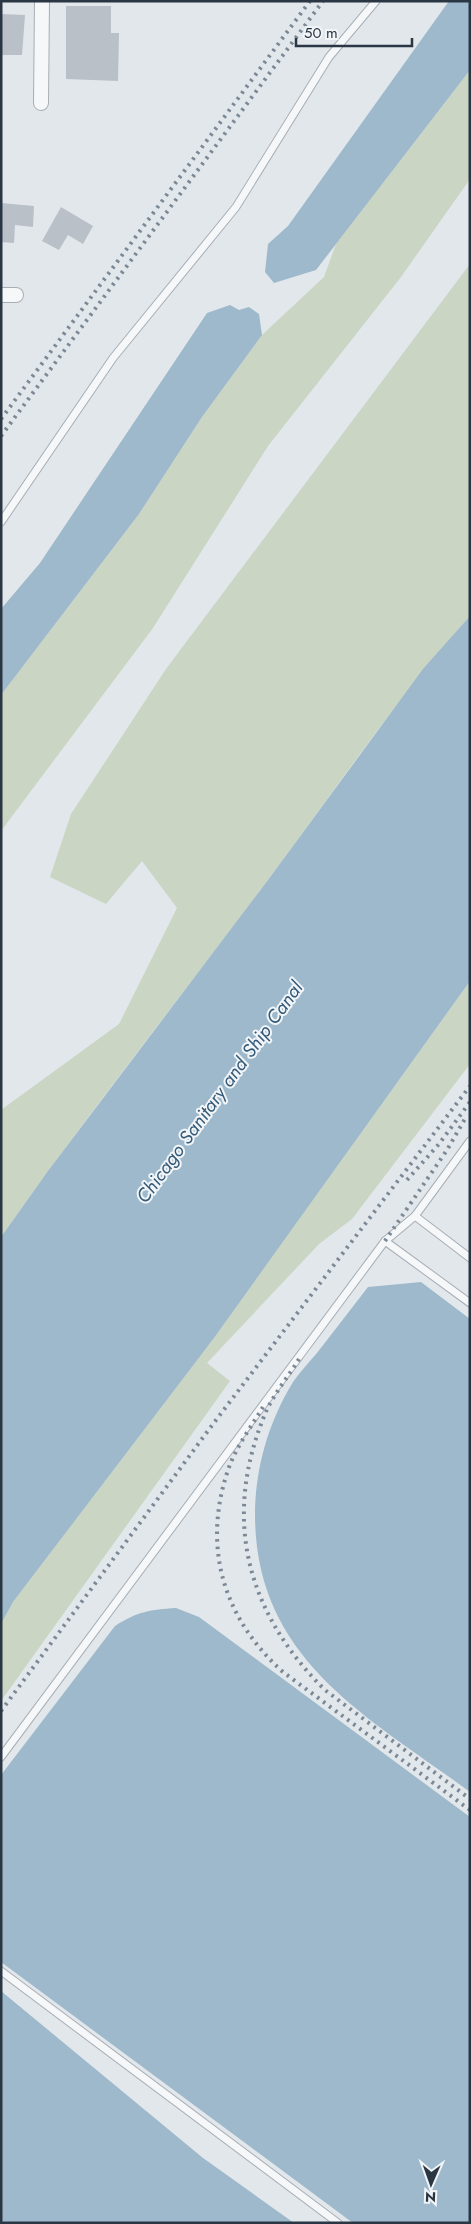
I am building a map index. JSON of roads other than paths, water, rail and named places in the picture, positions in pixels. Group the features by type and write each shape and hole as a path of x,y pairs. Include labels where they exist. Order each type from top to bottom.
{"street":[{"path":"41,103 42,1"},
{"path":"1,295 16,295"}],"lane":[{"path":"1,522 113,358 236,207 330,57 376,1"},
{"path":"1,1757 385,1241 415,1216 470,1141"},
{"path":"415,1216 470,1258"},
{"path":"385,1241 470,1304"},
{"path":"1,1972 338,2223"}],"water":[{"path":"449,1 470,1 470,70 316,270 274,283 265,272 268,244 288,226"},
{"path":"230,305 239,310 249,307 259,314 262,335 202,417 139,514 1,695 1,609 40,563 207,313"},
{"name":"Chicago Sanitary and Ship Canal","path":"470,616 470,981 214,1338 13,1602 1,1624 1,1237 48,1171 268,880 423,669"},
{"path":"421,1282 470,1319 470,1792 357,1709 324,1680 296,1647 275,1609 260,1566 255,1516 260,1464 270,1430 293,1382 368,1287"},
{"path":"176,1608 199,1617 470,1817 470,2223 353,2223 1,1962 1,1775 115,1626 144,1612"},
{"path":"1,1991 203,2158 294,2223 1,2223"}],"railway":[{"path":"1,419 310,1"},
{"path":"1,436 323,1"},
{"path":"1,1711 213,1424 470,1086"},
{"path":"407,1180 439,1144 470,1102"},
{"path":"385,1241 447,1150 466,1117"},
{"path":"299,1359 276,1393 265,1414 252,1453 245,1490 244,1526 249,1562 260,1596 276,1629 298,1660 325,1690 470,1799"},
{"path":"263,1407 239,1445 231,1462 220,1499 217,1526 218,1554 223,1580 232,1605 245,1628 262,1651 283,1672 470,1810"}]}
